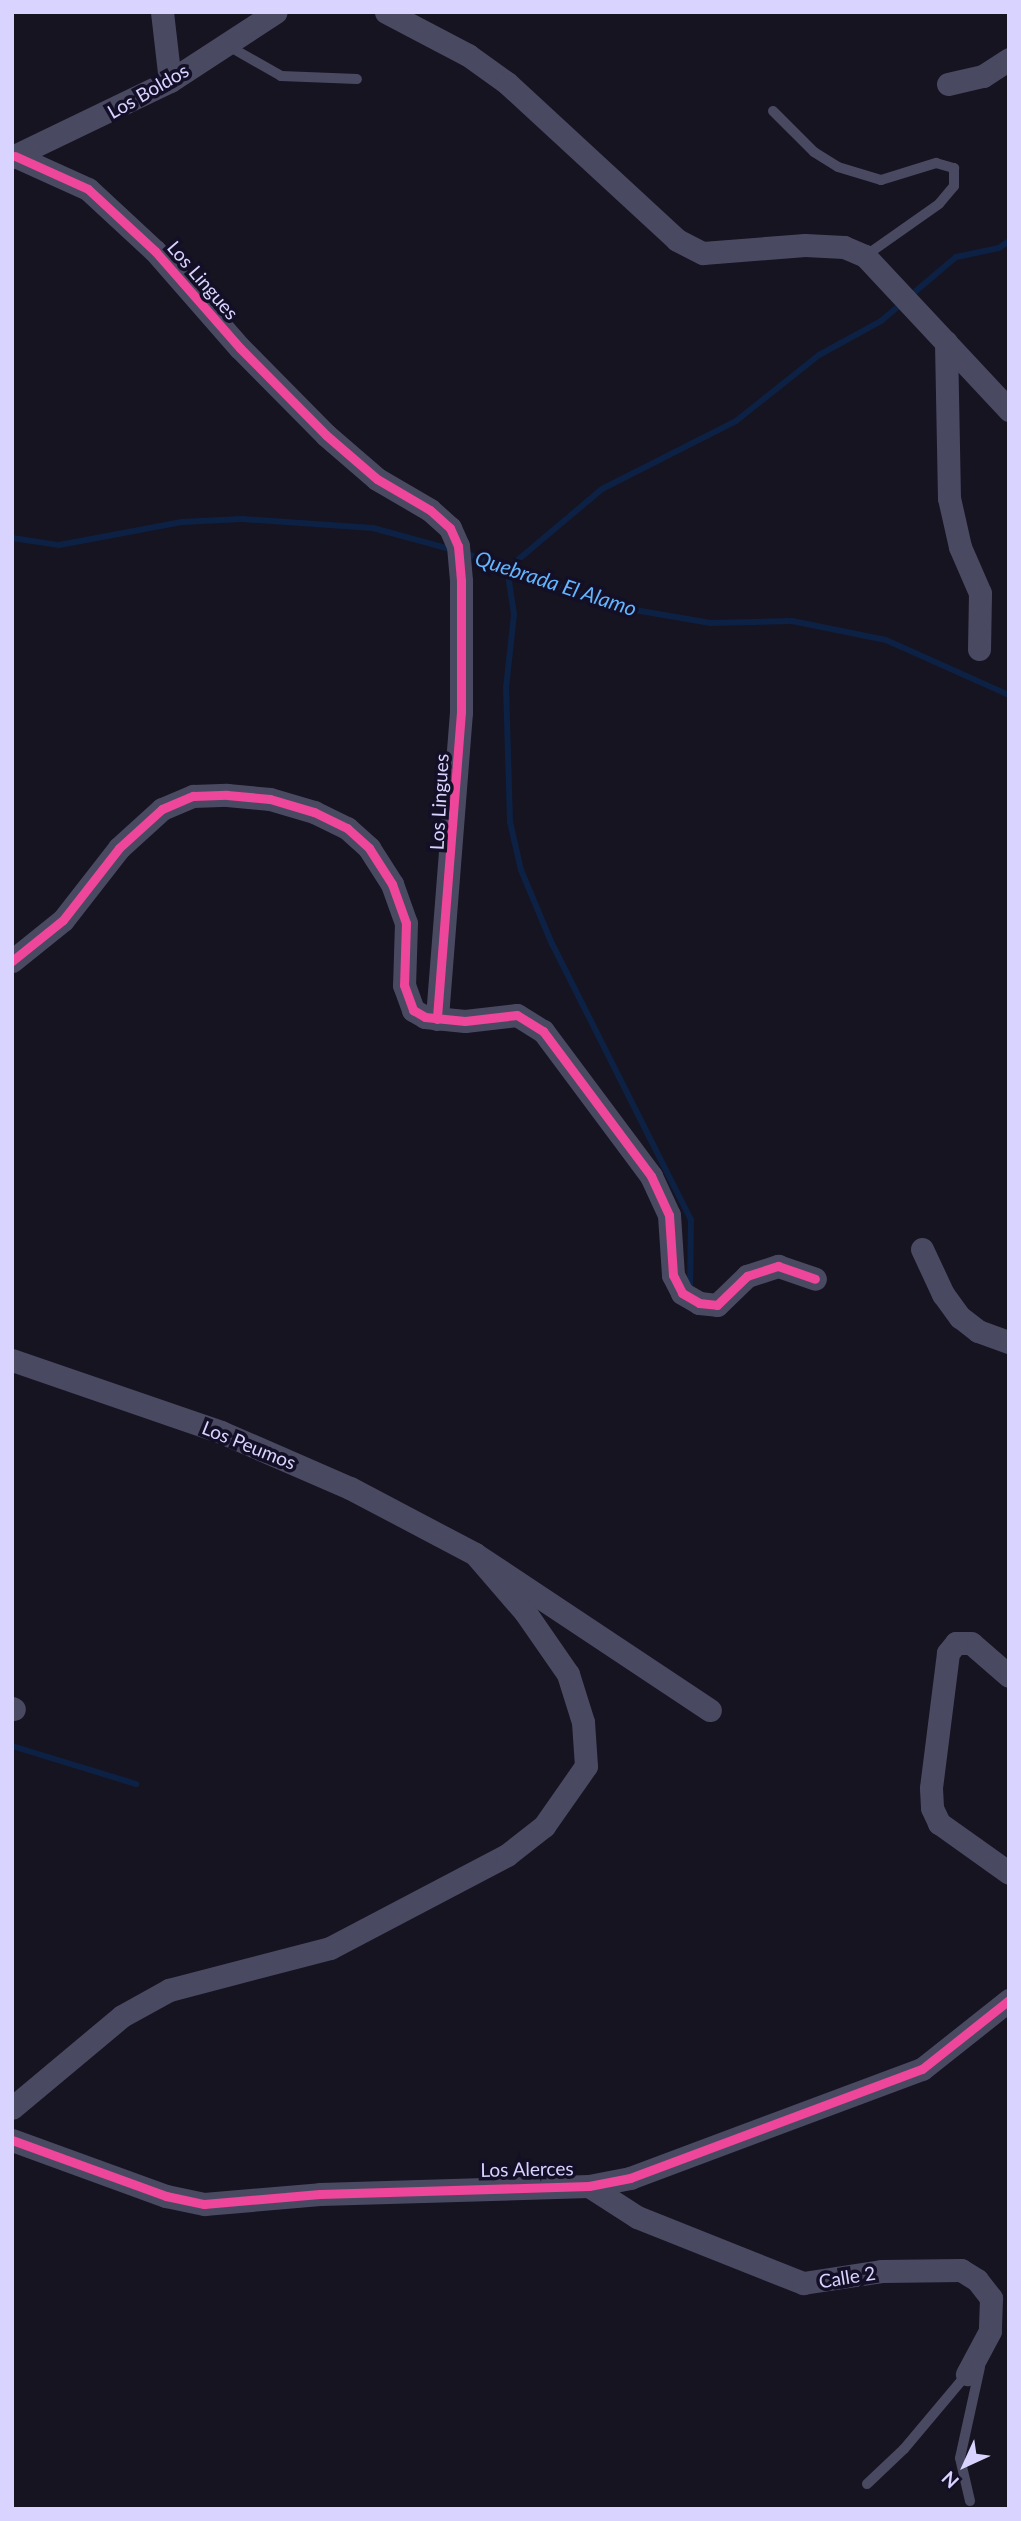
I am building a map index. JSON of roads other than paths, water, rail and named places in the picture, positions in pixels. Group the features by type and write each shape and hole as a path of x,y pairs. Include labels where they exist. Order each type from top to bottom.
{"street":[{"path":"162,12 170,81"},
{"name":"Los Boldos","path":"14,157 170,81 276,12"},
{"path":"386,12 468,55 507,83 677,240 703,253 805,245 844,247 865,256 1009,410"},
{"path":"948,84 983,76 1009,60"},
{"name":"Los Lingues","path":"14,157 88,190 155,251 240,348 326,435 377,479 430,510 450,528 458,546 461,581 461,712 451,883 439,958 437,1019"},
{"path":"946,342 949,498 960,547 981,593 979,649"},
{"path":"12,961 63,920 119,848 162,809 194,796 270,799 314,812 347,828 369,848 392,884 406,923 407,1000 413,1010 437,1019 517,1015 543,1031 651,1176 669,1215 673,1275 682,1293 699,1303 717,1305 747,1276 778,1266 815,1279"},
{"path":"922,1249 943,1294 960,1317 978,1331 1009,1342"},
{"name":"Los Peumos","path":"12,1360 221,1432 351,1488 475,1554 710,1710"},
{"path":"12,2108 122,2015 169,1990 330,1948 507,1855 544,1826 586,1766 583,1722 568,1674 525,1612 475,1554"},
{"path":"1009,1676 971,1643 956,1643 948,1653 931,1788 932,1808 939,1823 1009,1873"},
{"name":"Los Alerces","path":"12,2140 154,2193 204,2204 320,2194 589,2186 630,2178 922,2069 1009,2000"},
{"name":"Calle 2","path":"589,2186 637,2217 803,2283 881,2271 934,2267 961,2270 977,2280 991,2298 990,2331 967,2374"}],"lane":[{"path":"225,44 281,76 357,79"},
{"path":"773,111 814,152 838,167 881,180 936,163 954,168 954,186 939,204 865,256"},
{"path":"970,2501 960,2458 980,2366 978,2354"},
{"path":"867,2484 904,2449 967,2374"}],"waterway":[{"path":"910,296 956,257 999,248 1009,241"},
{"path":"690,1290 691,1220 552,944 521,870 510,822 506,688 514,614 507,569 602,489 736,421 819,355 881,321 901,304"},
{"name":"Quebrada El Alamo","path":"12,538 59,545 182,522 242,519 373,528 454,550"},
{"name":"Quebrada El Alamo","path":"465,553 617,607 711,623 792,621 886,640 1009,695"},
{"path":"12,1746 136,1784"}]}
